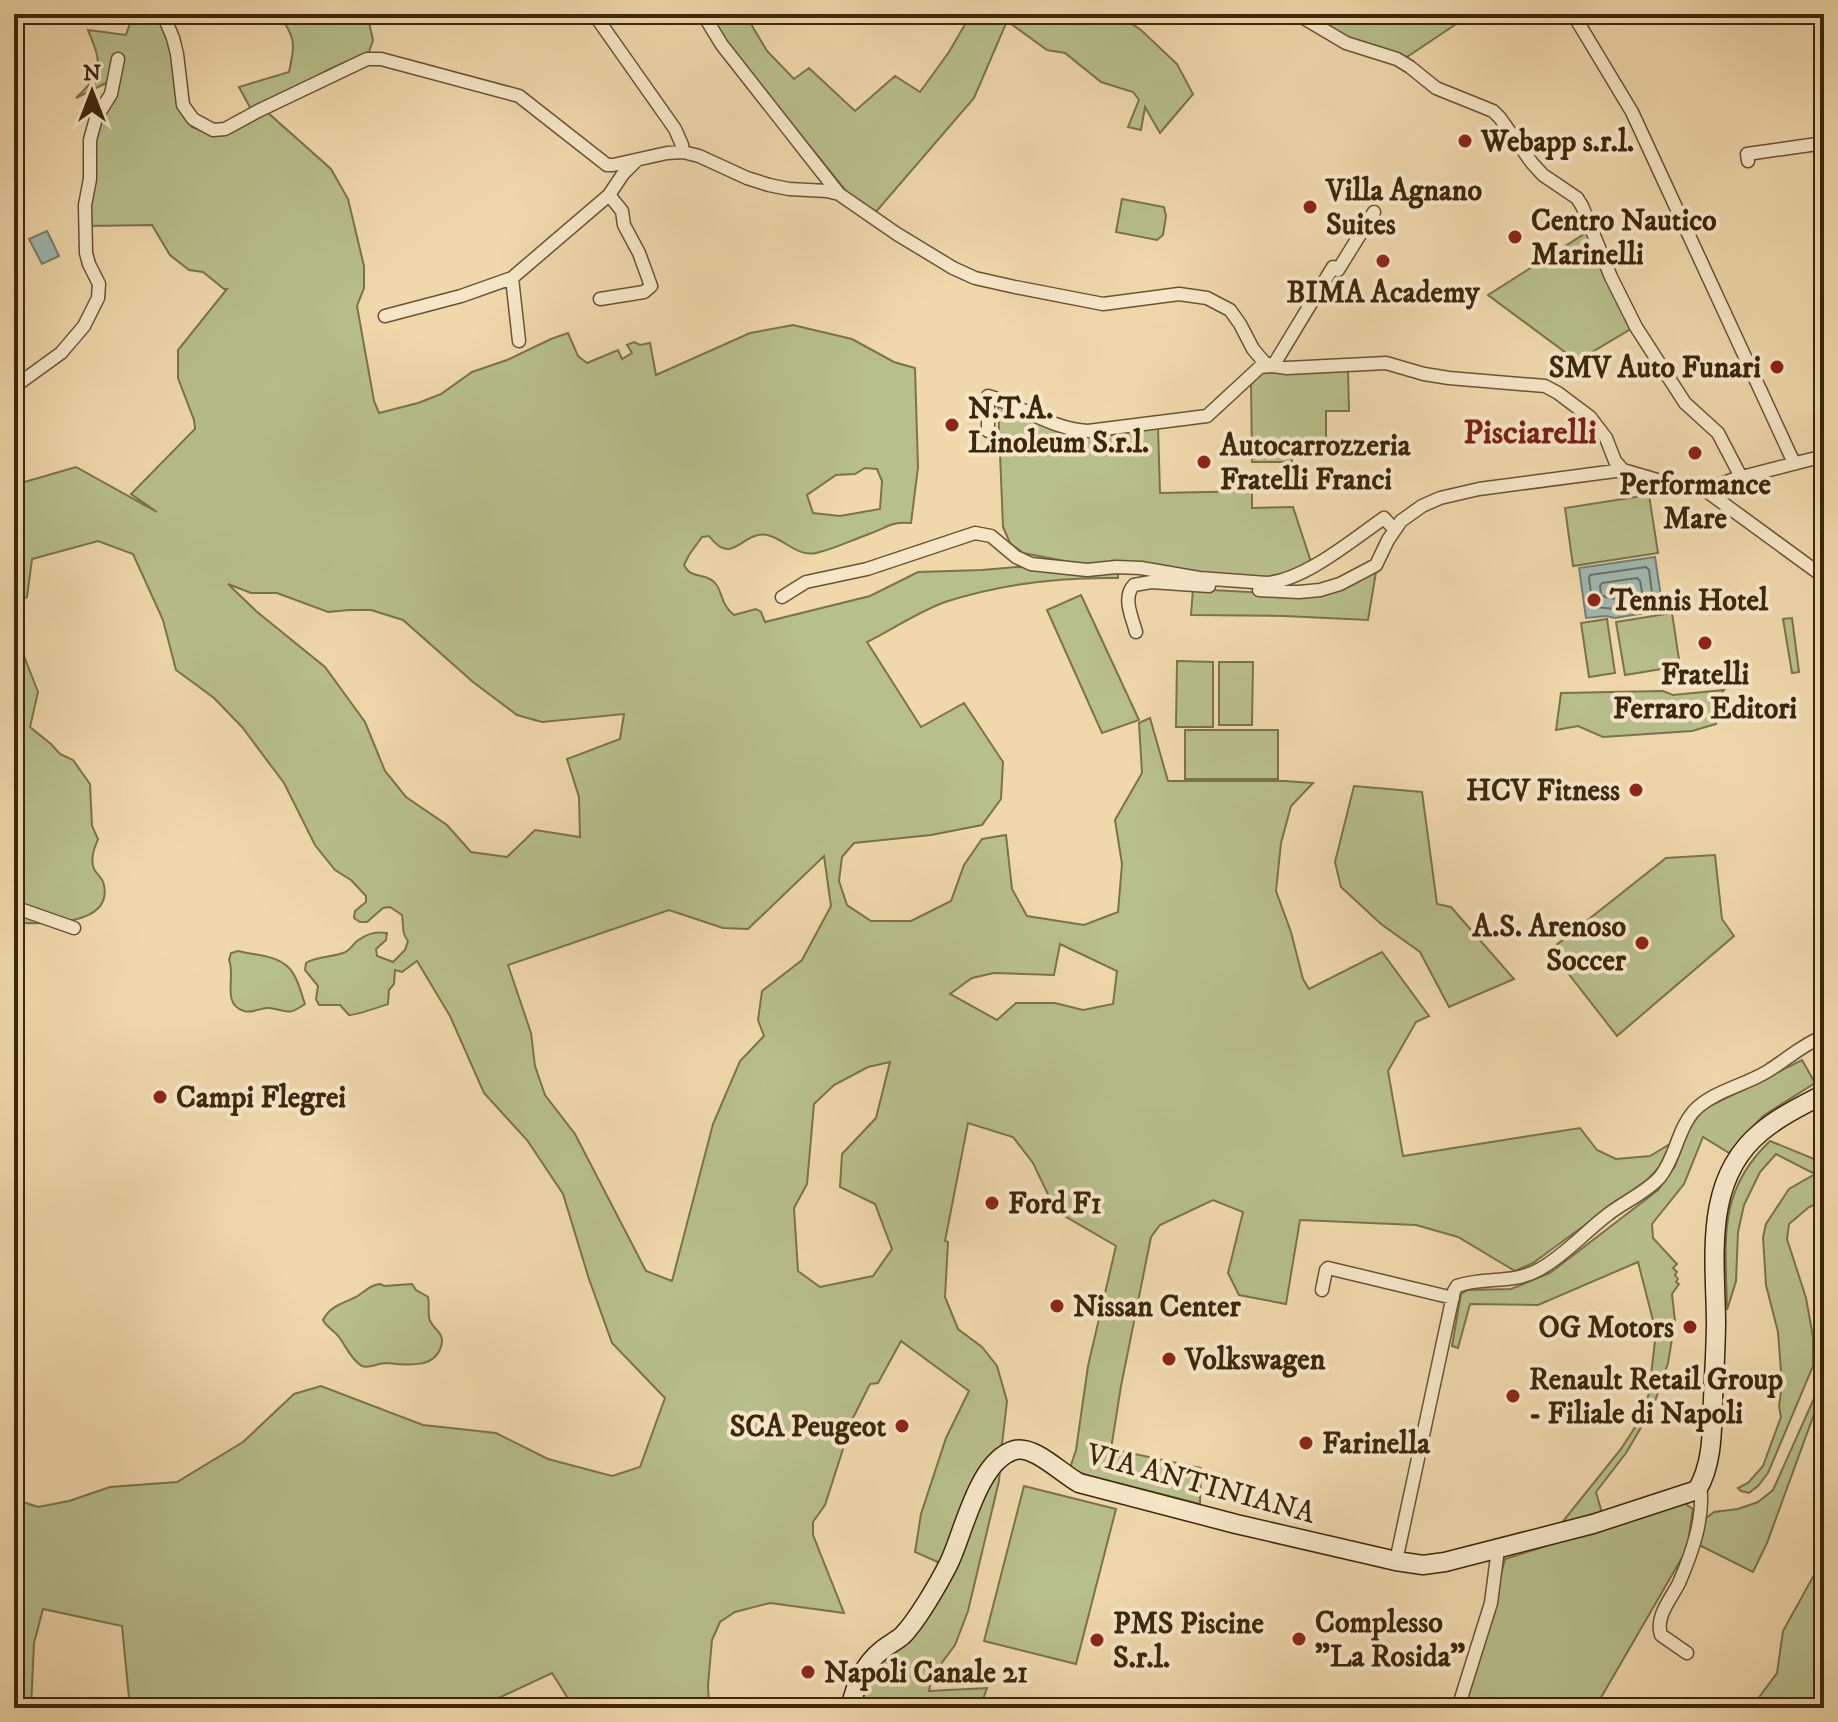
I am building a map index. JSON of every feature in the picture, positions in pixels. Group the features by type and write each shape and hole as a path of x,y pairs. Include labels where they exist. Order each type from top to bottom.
{"street":[{"path":"163,14 177,54 183,105 193,119 213,130 225,129 353,65 375,58 519,96 607,165 683,152 769,185 839,194"},
{"path":"594,14 675,129 683,152"},
{"path":"703,14 722,45 839,194 897,234 975,278 1015,287 1103,304 1179,294 1207,298 1230,310 1258,355 1273,366"},
{"path":"1297,14 1346,43 1397,59 1436,88 1493,111 1543,175 1577,198 1636,327 1685,403 1718,433 1741,477"},
{"path":"1573,14 1632,112 1794,463"},
{"path":"14,387 61,353 84,326 98,298 99,284 86,253 85,205 90,179 90,140 96,118 111,94 118,59"},
{"path":"1748,161 1747,154 1824,143"},
{"path":"385,316 461,296 512,278 609,195 637,160"},
{"path":"600,299 644,292 651,286 624,225 622,211 609,195"},
{"path":"1273,366 1333,267 1338,270 1374,212"},
{"path":"512,278 519,341"},
{"path":"988,431 988,396 1055,425 1088,431 1207,416 1260,367 1386,363 1449,378 1545,386 1590,417 1606,438 1615,461 1623,470"},
{"path":"1136,632 1128,601 1128,593 1134,585 1151,582 1299,592 1320,590 1340,584 1376,565 1401,521 1422,506 1455,493 1623,470 1681,487 1705,490 1741,477 1824,456"},
{"path":"1705,490 1824,577"},
{"path":"782,597 806,582 867,569 975,533 991,536 1016,557 1031,564 1087,570 1141,568 1199,578 1267,583 1310,569 1384,518 1394,529"},
{"path":"14,907 74,928"},
{"path":"1396,1561 1457,1286 1520,1277 1554,1261 1606,1216 1660,1177 1687,1121 1704,1103 1769,1070 1807,1043 1824,1036"},
{"path":"1687,1653 1661,1635 1659,1623 1691,1552 1703,1501 1700,1485 1709,1458 1712,1426 1716,1216 1719,1197 1732,1166 1760,1132 1824,1094"},
{"path":"1322,1290 1328,1268 1453,1298"},
{"name":"VIA ANTINIANA","path":"850,1708 866,1665 902,1636 950,1562 984,1479 996,1460 1013,1451 1021,1449 1041,1456 1079,1483 1236,1524 1423,1565 1601,1522 1693,1492 1700,1485"},
{"path":"1458,1708 1491,1603 1498,1549"}],"green space":[{"path":"133,14 159,14 171,42 185,116 192,127 209,134 267,112 331,169 348,199 364,266 364,288 357,306 374,401 379,413 441,394 472,372 568,333 578,356 587,363 618,350 622,359 632,353 627,345 650,343 656,375 750,333 793,325 852,339 894,362 915,368 918,467 911,523 894,524 816,553 801,552 766,535 751,537 729,549 716,544 709,536 702,537 684,565 690,573 709,578 716,584 734,615 756,609 761,612 765,622 870,596 918,572 1016,567 1118,571 1118,578 1030,583 966,596 926,610 867,642 921,727 964,703 1003,762 1001,799 982,825 931,835 854,843 842,857 839,881 847,905 871,921 911,921 951,901 964,865 982,839 1006,835 1012,889 1027,916 1084,925 1118,912 1122,864 1115,820 1142,773 1139,723 1150,718 1168,781 1313,783 1291,806 1281,843 1276,891 1303,979 1309,989 1382,952 1429,1016 1416,1022 1388,1071 1403,1156 1580,1128 1597,1150 1616,1159 1650,1156 1675,1141 1667,1159 1648,1179 1533,1263 1515,1271 1458,1237 1416,1225 1300,1220 1286,1304 1239,1295 1228,1273 1243,1212 1213,1200 1160,1225 1151,1237 1111,1449 1201,1468 1200,1504 1086,1475 1070,1468 1076,1450 1088,1366 1116,1246 1056,1211 1033,1163 1013,1137 968,1123 945,1241 948,1242 945,1297 958,1329 982,1347 997,1366 1007,1401 1002,1444 992,1458 942,1564 915,1552 921,1514 946,1438 969,1391 901,1341 878,1383 870,1384 853,1418 825,1505 813,1522 813,1535 844,1613 770,1603 735,1612 720,1622 712,1640 709,1708 574,1708 552,1673 477,1708 262,1708 234,1698 221,1708 138,1708 129,1698 122,1626 43,1609 34,1643 31,1708 14,1708 14,1499 38,1507 69,1501 110,1487 177,1482 243,1442 294,1394 321,1386 423,1425 496,1433 548,1459 612,1476 640,1467 665,1398 612,1343 563,1194 527,1140 484,1093 450,1016 417,961 402,972 395,970 388,1004 349,1015 340,1005 319,1005 316,999 318,986 305,970 306,963 345,952 357,941 379,932 387,933 386,940 376,949 377,956 393,962 405,950 408,941 402,915 390,907 383,908 367,922 354,918 355,911 366,902 366,896 351,880 335,870 315,845 284,783 242,727 214,698 176,670 163,620 133,554 98,541 32,559 27,597 14,605 14,485 76,467 157,512 131,494 195,429 178,378 178,350 227,289 203,272 189,270 170,255 152,225 87,226 95,180 93,145 114,79 76,98 92,81 98,67 88,30 126,35","holes":["865,468 877,469 882,481 880,509 840,516 813,513 807,495 836,475 855,474","228,584 251,593 277,593 328,612 371,610 403,620 473,682 517,715 542,722 624,714 620,739 567,759 579,797 580,837 535,830 507,857 471,852 447,825 406,797 385,771 365,722 325,667","824,856 831,906 802,960 762,991 758,1020 764,1036 740,1061 713,1124 672,1281 646,1271 575,1134 545,1095 535,1066 531,1033 508,965 669,910 723,928 748,929","1060,944 1117,971 1113,1004 1083,1010 1055,1003 1016,1003 997,1020 950,994 972,978 994,973 1054,975","890,1062 876,1118 842,1154 840,1187 875,1204 892,1249 873,1276 820,1287 798,1271 794,1208 807,1184 814,1104 834,1085 868,1067"]},
{"path":"279,14 367,14 373,40 369,52 252,111 239,87 289,72 293,42"},
{"path":"708,14 763,14 751,24 767,51 794,79 809,68 855,111 895,76 920,92 971,14 1027,14 1030,18 1040,14 1117,14 1141,30 1177,64 1193,94 1160,133 1145,107 1141,130 1128,127 1139,100 1133,92 1101,82 1065,53 1047,50 1007,21 974,98 875,213 850,196 723,39"},
{"path":"1310,14 1471,14 1407,57 1343,36"},
{"path":"1122,199 1164,207 1163,235 1157,240 1116,232"},
{"path":"1589,231 1634,327 1577,361 1488,295"},
{"path":"1348,369 1349,411 1326,411 1326,440 1292,443 1292,462 1252,462 1251,381 1262,373"},
{"path":"998,404 1060,431 1158,426 1160,493 1252,491 1252,508 1293,507 1312,565 1282,578 1195,573 1118,563 1080,564 1023,553 1010,543 1003,527"},
{"path":"1649,495 1658,553 1573,566 1565,508"},
{"path":"1376,572 1368,620 1191,615 1193,589 1305,595"},
{"path":"1081,595 1139,720 1102,733 1047,610"},
{"path":"1672,613 1680,666 1625,675 1616,622"},
{"path":"1792,618 1799,672 1792,673 1783,619"},
{"path":"1607,619 1615,673 1589,677 1581,623"},
{"path":"14,652 24,656 38,692 30,727 60,754 73,760 90,784 92,826 98,839 92,862 103,883 104,899 97,909 72,920 14,923"},
{"path":"1177,661 1213,662 1213,727 1176,727"},
{"path":"1219,662 1253,662 1252,725 1219,725"},
{"path":"1724,690 1713,707 1716,724 1692,731 1603,737 1578,726 1556,730 1561,693 1663,691 1673,695"},
{"path":"1185,730 1278,730 1278,779 1185,779"},
{"path":"1354,786 1422,792 1437,904 1451,907 1514,979 1449,1007 1420,952 1381,924 1341,887 1335,862"},
{"name":"A.S. Arenoso Soccer","path":"1715,855 1722,919 1734,936 1617,1036 1550,950 1666,858"},
{"path":"238,951 283,963 294,975 305,1004 291,1012 266,1008 247,1012 237,1008 231,996 229,960 231,953"},
{"path":"1802,1060 1815,1083 1763,1116 1729,1153 1703,1137 1684,1184 1652,1224 1653,1238 1677,1264 1673,1268 1679,1284 1672,1294 1675,1321 1668,1363 1653,1407 1626,1453 1596,1492 1602,1513 1560,1525 1621,1449 1641,1418 1649,1393 1656,1332 1638,1262 1538,1305 1470,1304 1458,1348 1452,1346 1461,1294 1468,1290 1511,1289 1550,1273 1658,1190 1675,1166 1690,1127 1704,1109"},
{"path":"1770,1141 1812,1158 1824,1168 1824,1204 1809,1207 1789,1224 1787,1239 1806,1298 1813,1337 1813,1366 1768,1473 1749,1493 1738,1488 1748,1483 1763,1466 1781,1417 1778,1332 1766,1285 1763,1237 1766,1224 1789,1189 1815,1174 1776,1154 1760,1172 1744,1205 1738,1232 1736,1281 1727,1310 1726,1240 1732,1199 1740,1179"},
{"path":"380,1284 412,1284 428,1297 430,1321 442,1339 434,1357 420,1364 362,1366 325,1323 323,1320 333,1308"},
{"path":"1816,1394 1821,1395 1767,1543 1753,1572 1697,1544 1705,1519 1714,1512 1758,1502 1773,1490"},
{"path":"1000,1468 968,1611 955,1645 932,1676 929,1691 987,1688 980,1708 860,1708 867,1686 880,1663 967,1536"},
{"path":"1024,1486 1116,1509 1076,1664 984,1641"},
{"path":"1684,1503 1693,1509 1687,1549 1595,1708 1465,1708 1505,1559"},
{"path":"1824,1557 1824,1708 1751,1708 1777,1673 1783,1631"}],"water":[{"path":"47,231 59,256 42,264 29,239"},
{"path":"1655,557 1663,610 1615,618 1586,618 1579,568"}],"place":[{"name":"Webapp s.r.l.","path":"1465,141"},
{"name":"Villa Agnano Suites","path":"1310,207"},
{"name":"Centro Nautico Marinelli","path":"1515,237"},
{"name":"BIMA Academy","path":"1383,261"},
{"name":"SMV Auto Funari","path":"1777,367"},
{"name":"N.T.A. Linoleum S.r.l.","path":"952,425"},
{"name":"Performance Mare","path":"1695,453"},
{"name":"Autocarrozzeria Fratelli Franci","path":"1204,462"},
{"name":"Tennis Hotel","path":"1594,600"},
{"name":"Fratelli Ferraro Editori","path":"1705,643"},
{"name":"HCV Fitness","path":"1636,790"},
{"name":"A.S. Arenoso Soccer","path":"1642,943"},
{"name":"Campi Flegrei","path":"160,1097"},
{"name":"Ford F1","path":"992,1203"},
{"name":"Nissan Center","path":"1057,1306"},
{"name":"OG Motors","path":"1690,1327"},
{"name":"Volkswagen","path":"1169,1359"},
{"name":"Renault Retail Group - Filiale di Napoli","path":"1513,1396"},
{"name":"SCA Peugeot","path":"902,1426"},
{"name":"Farinella","path":"1306,1443"},
{"name":"Complesso \"La Rosida\"","path":"1299,1639"},
{"name":"PMS Piscine S.r.l.","path":"1097,1640"},
{"name":"Napoli Canale 21","path":"808,1672"}],"district":[{"name":"Pisciarelli","path":"1530,431"}]}
